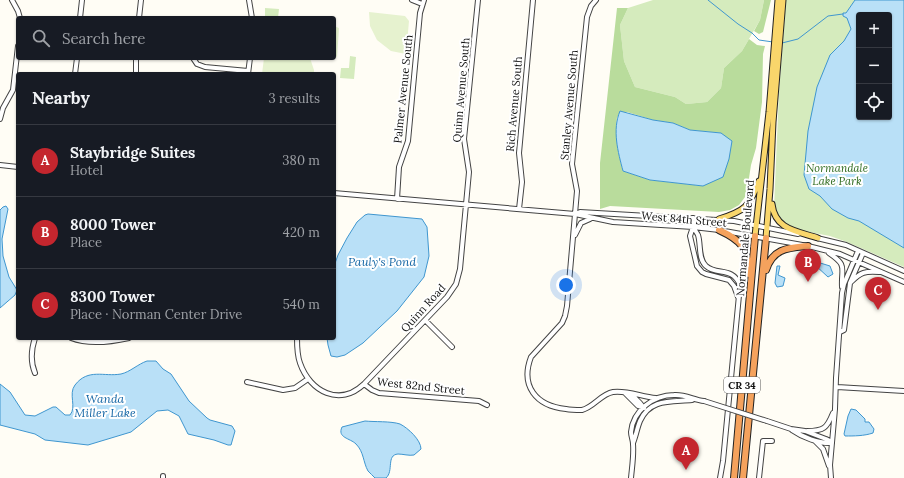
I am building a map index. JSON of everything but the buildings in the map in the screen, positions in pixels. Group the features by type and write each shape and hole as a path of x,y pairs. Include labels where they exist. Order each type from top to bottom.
{"highway":[{"path":"719,230 732,236 743,246 748,259 750,292"},
{"name":"Normandale Boulevard","path":"734,478 755,236"},
{"name":"Normandale Boulevard","path":"744,478 766,238"},
{"path":"762,283 768,264 776,254 788,248 808,246"}],"main road":[{"name":"Normandale Boulevard","path":"778,0 778,35"},
{"name":"Normandale Boulevard","path":"766,238 778,35 783,0"},
{"name":"Normandale Boulevard","path":"755,236 777,49"},
{"path":"719,219 735,214 745,208 752,199 761,175"},
{"path":"770,189 772,209 774,215 780,223 786,228 818,238"}],"street":[{"path":"12,0 19,16"},
{"path":"80,16 82,0"},
{"path":"139,16 141,0"},
{"path":"249,0 252,16"},
{"path":"412,0 423,2"},
{"name":"Quinn Avenue South","path":"466,204 469,166 464,139 478,0"},
{"name":"Rich Avenue South","path":"519,209 522,175 518,160 533,0"},
{"name":"Stanley Avenue South","path":"596,0 588,11 586,24 572,164 577,186 567,306 565,316 558,328 531,357 528,364 527,378 535,397 553,407 581,410 612,392 627,394"},
{"name":"Palmer Avenue South","path":"396,199 399,168 408,141 420,13 423,2"},
{"path":"0,119 3,108 13,90 16,60"},
{"path":"75,72 77,60"},
{"path":"136,60 136,72"},
{"path":"194,60 197,64 205,67 248,72 250,60"},
{"path":"0,165 16,166"},
{"name":"West 84th Street","path":"336,193 575,214 632,224 693,227 719,230 825,250 859,262 904,282"},
{"name":"Quinn Road","path":"364,384 452,291 459,276 466,204"},
{"name":"West 84th Street","path":"575,214 580,212 734,221 846,245 904,271"},
{"path":"573,239 580,223 592,218"},
{"path":"693,218 693,227 690,236 697,266 706,274 729,280 734,286 738,298"},
{"path":"693,227 698,234 705,265 712,269 726,272 734,276 740,285 723,462 720,478"},
{"path":"825,250 839,260 843,268 836,378 837,387 830,470 831,478"},
{"path":"842,293 844,284 858,250"},
{"path":"840,332 844,330 850,283 863,253"},
{"path":"850,283 862,273 883,273"},
{"path":"425,320 452,347"},
{"path":"34,340 32,346 31,364 35,373"},
{"path":"76,340 94,342 112,340"},
{"path":"247,382 283,390 295,388 308,379 298,358 297,340"},
{"name":"West 82nd Street","path":"308,379 326,392 341,396 354,392 364,384 379,393 479,401 487,405"},
{"path":"837,387 904,391"},
{"path":"627,394 656,398 674,394 682,395 695,400"},
{"path":"627,394 636,405 643,407 647,411"},
{"path":"633,443 631,433 635,420 643,407 656,398"},
{"path":"631,478 633,443 640,421 647,411 663,402 695,400 704,401 791,429 805,431 816,431 825,428 830,422 835,409"},
{"path":"791,429 798,434 813,439 826,443 832,442"},
{"path":"805,431 832,442"},
{"path":"813,439 820,444 823,449 830,470"},
{"path":"758,478 763,440 772,441"}],"green space":[{"path":"653,0 764,0 760,20 742,51 724,68 721,88 707,102 686,104 675,97 635,87 624,61 620,25 628,8"},
{"path":"764,0 771,0 763,32 759,34 754,31 760,20"},
{"name":"Normandale Lake Park","path":"786,0 904,0 904,267 830,236 793,229 782,223 774,208 779,91"},
{"path":"265,8 279,9 278,16 265,16"},
{"path":"617,8 628,8 620,25 624,61 635,87 675,97 686,104 707,102 721,88 724,68 742,51 749,39 757,45 765,46 763,54 762,102 756,148 751,165 747,191 745,197 739,205 730,210 719,212 610,206 600,209 600,163","holes":["627,112 653,120 673,123 690,130 721,133 703,186 650,180 623,171 617,144 617,117"]},
{"path":"369,12 405,16 409,21 406,54 391,51 377,40 370,26"},
{"path":"336,27 339,28 336,57"},
{"path":"350,56 356,57 354,79 340,78 341,68 349,68"},
{"path":"264,60 311,60 314,70 314,72 262,72"}],"water":[{"path":"855,0 904,0 904,248 859,221 848,218 832,209 820,196 809,189 804,175 808,131 817,87 830,55 844,41 851,29 847,18 843,16 843,13 846,13"},
{"path":"620,111 653,120 673,123 690,130 721,133 732,141 729,159 723,177 703,186 650,180 623,171 616,133 616,126"},
{"path":"6,206 8,209 2,239 3,256 9,277 16,288 16,292 0,308 0,210"},
{"name":"Pauly's Pond","path":"368,214 422,219 427,227 429,256 424,277 397,311 363,343 345,355 337,357 331,356 327,340 336,340 336,260 357,222"},
{"path":"817,262 830,266 833,274 828,277 815,265"},
{"path":"777,266 780,266 778,275 785,278 783,286 777,287 775,283"},
{"name":"Wanda Miller Lake","path":"147,361 156,361 163,369 171,374 189,401 207,418 232,426 235,431 231,445 188,434 179,416 168,410 157,411 131,432 88,445 45,440 35,434 0,425 0,384 10,392 25,415 35,416 56,407 65,415 70,415 73,408 72,392 75,385 80,380 96,374 121,374 128,372"},
{"path":"851,409 856,410 865,419 865,422 869,422 874,429 873,433 845,436 844,434 848,416"},
{"path":"365,421 400,424 414,435 419,442 421,449 414,455 394,455 391,460 390,471 386,478 375,478 368,471 359,447 341,433 342,427"}],"waterway":[{"path":"708,0 759,40 773,42"},
{"path":"782,43 798,39 828,16 843,14"}],"place":[{"name":"8000 Tower","path":"808,282"},
{"name":"8300 Tower","path":"878,310"},
{"name":"Staybridge Suites","path":"686,470"}]}
